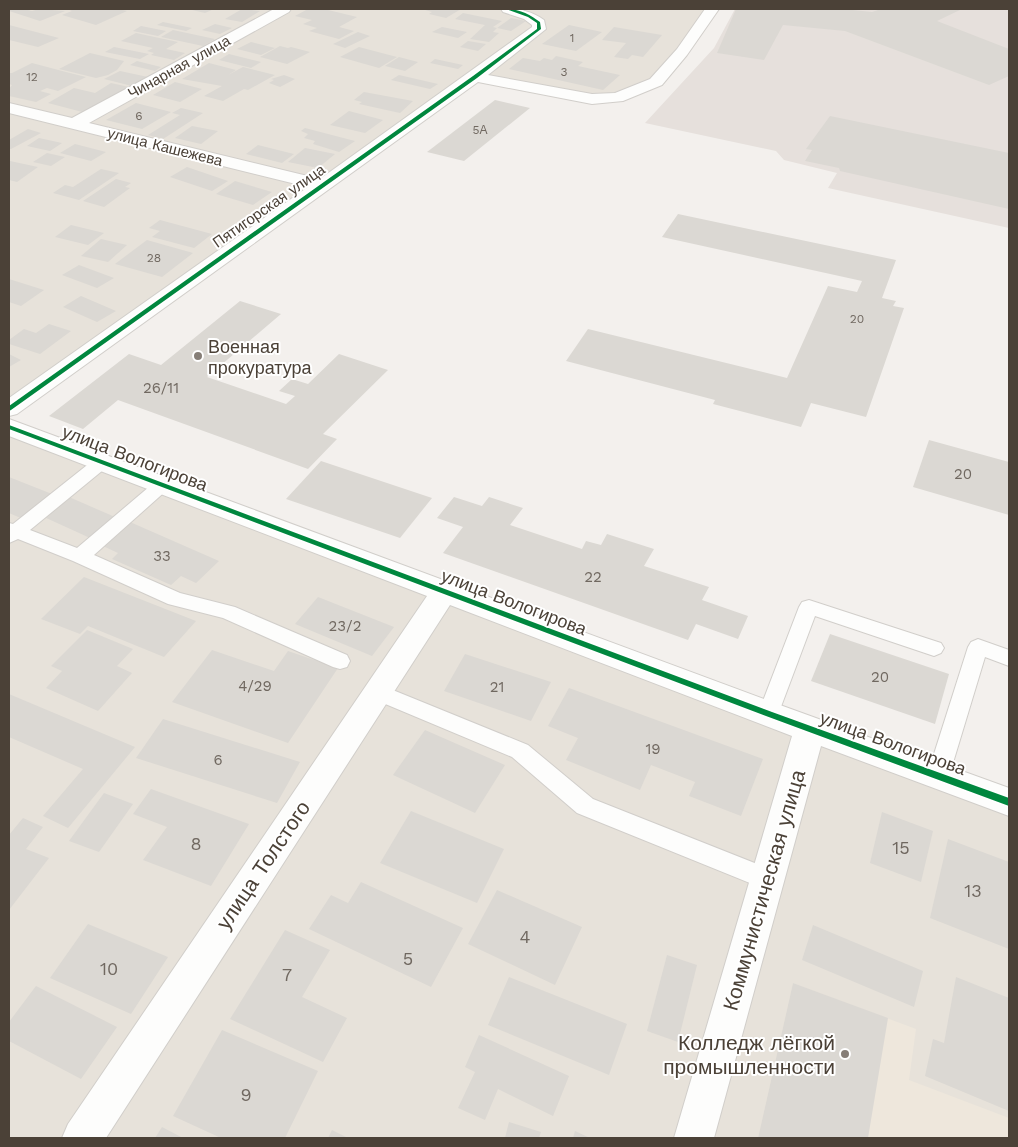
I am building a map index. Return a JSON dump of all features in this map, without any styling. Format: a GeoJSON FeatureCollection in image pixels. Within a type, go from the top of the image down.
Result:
{"type":"FeatureCollection","features":[{"type":"Feature","properties":{"kind":"street","name":"Чинарная улица"},"geometry":{"type":"LineString","coordinates":[[74,124],[284,9]]}},
{"type":"Feature","properties":{"kind":"street","name":"Пятигорская улица"},"geometry":{"type":"LineString","coordinates":[[9,408],[539,30],[539,23],[529,16],[508,9]]}},
{"type":"Feature","properties":{"kind":"street"},"geometry":{"type":"LineString","coordinates":[[475,77],[592,99],[617,98],[656,82],[682,52],[712,9]]}},
{"type":"Feature","properties":{"kind":"street","name":"улица Кашежева"},"geometry":{"type":"LineString","coordinates":[[9,108],[322,185]]}},
{"type":"Feature","properties":{"kind":"street","name":"улица Вологирова"},"geometry":{"type":"LineString","coordinates":[[9,426],[444,592],[1009,802]]}},
{"type":"Feature","properties":{"kind":"street","name":"улица Толстого"},"geometry":{"type":"LineString","coordinates":[[82,1138],[444,592]]}},
{"type":"Feature","properties":{"kind":"street","name":"Коммунистическая улица"},"geometry":{"type":"LineString","coordinates":[[694,1138],[810,729]]}},
{"type":"Feature","properties":{"kind":"lane"},"geometry":{"type":"LineString","coordinates":[[11,533],[102,462]]}},
{"type":"Feature","properties":{"kind":"lane"},"geometry":{"type":"LineString","coordinates":[[80,556],[162,485]]}},
{"type":"Feature","properties":{"kind":"lane"},"geometry":{"type":"LineString","coordinates":[[11,533],[80,556],[175,599],[228,612],[340,660]]}},
{"type":"Feature","properties":{"kind":"lane"},"geometry":{"type":"LineString","coordinates":[[769,714],[808,607],[934,648]]}},
{"type":"Feature","properties":{"kind":"lane"},"geometry":{"type":"LineString","coordinates":[[938,776],[978,647],[1009,658]]}},
{"type":"Feature","properties":{"kind":"lane"},"geometry":{"type":"LineString","coordinates":[[378,692],[520,751],[585,806],[768,879]]}},
{"type":"Feature","properties":{"kind":"shaded area"},"geometry":{"type":"Polygon","coordinates":[[[9,9],[712,9],[682,52],[637,91],[592,99],[475,77],[9,409],[9,9]]]}},
{"type":"Feature","properties":{"kind":"shaded area"},"geometry":{"type":"Polygon","coordinates":[[[735,9],[1009,9],[1009,228],[828,188],[837,173],[784,160],[776,151],[645,123],[714,48],[735,9]]]}},
{"type":"Feature","properties":{"kind":"shaded area"},"geometry":{"type":"Polygon","coordinates":[[[9,427],[769,714],[1009,802],[1009,1138],[9,1138],[9,427]]]}},
{"type":"Feature","properties":{"kind":"shaded area","name":"Колледж лёгкой промышленности"},"geometry":{"type":"Polygon","coordinates":[[[793,983],[916,1029],[909,1080],[1009,1118],[1009,1138],[758,1138],[793,983]]]}},
{"type":"Feature","properties":{"kind":"building"},"geometry":{"type":"Polygon","coordinates":[[[9,9],[65,11],[40,21],[9,11],[9,9]]]}},
{"type":"Feature","properties":{"kind":"building"},"geometry":{"type":"Polygon","coordinates":[[[67,9],[118,9],[127,11],[96,25],[62,15],[72,11],[67,9]]]}},
{"type":"Feature","properties":{"kind":"building"},"geometry":{"type":"Polygon","coordinates":[[[188,9],[214,9],[205,13],[188,9]]]}},
{"type":"Feature","properties":{"kind":"building"},"geometry":{"type":"Polygon","coordinates":[[[242,9],[260,11],[242,22],[225,19],[242,9]]]}},
{"type":"Feature","properties":{"kind":"building"},"geometry":{"type":"Polygon","coordinates":[[[308,9],[324,9],[357,17],[339,27],[354,31],[339,39],[309,31],[317,28],[303,24],[312,20],[295,16],[308,9]]]}},
{"type":"Feature","properties":{"kind":"building"},"geometry":{"type":"Polygon","coordinates":[[[422,9],[461,9],[446,18],[429,14],[432,12],[422,9]]]}},
{"type":"Feature","properties":{"kind":"building"},"geometry":{"type":"Polygon","coordinates":[[[736,9],[843,9],[872,12],[881,9],[962,9],[937,21],[1009,49],[1009,76],[989,85],[845,31],[783,25],[764,60],[717,53],[736,9]]]}},
{"type":"Feature","properties":{"kind":"building"},"geometry":{"type":"Polygon","coordinates":[[[463,13],[502,21],[493,27],[497,28],[493,32],[499,33],[489,42],[470,39],[485,25],[455,19],[463,13]]]}},
{"type":"Feature","properties":{"kind":"building"},"geometry":{"type":"Polygon","coordinates":[[[511,18],[526,21],[511,31],[497,28],[511,18]]]}},
{"type":"Feature","properties":{"kind":"building"},"geometry":{"type":"Polygon","coordinates":[[[163,22],[192,28],[186,31],[157,25],[163,22]]]}},
{"type":"Feature","properties":{"kind":"building"},"geometry":{"type":"Polygon","coordinates":[[[215,24],[232,28],[220,34],[202,30],[215,24]]]}},
{"type":"Feature","properties":{"kind":"building"},"geometry":{"type":"Polygon","coordinates":[[[9,25],[59,38],[38,47],[9,40],[9,25]]]}},
{"type":"Feature","properties":{"kind":"building"},"geometry":{"type":"Polygon","coordinates":[[[569,25],[602,32],[576,51],[542,44],[569,25]]]}},
{"type":"Feature","properties":{"kind":"building"},"geometry":{"type":"Polygon","coordinates":[[[141,26],[166,31],[158,36],[133,31],[141,26]]]}},
{"type":"Feature","properties":{"kind":"building"},"geometry":{"type":"Polygon","coordinates":[[[442,27],[467,32],[458,38],[432,32],[442,27]]]}},
{"type":"Feature","properties":{"kind":"building"},"geometry":{"type":"Polygon","coordinates":[[[614,27],[662,35],[643,57],[632,55],[628,59],[614,57],[626,43],[602,40],[614,27]]]}},
{"type":"Feature","properties":{"kind":"building"},"geometry":{"type":"Polygon","coordinates":[[[173,30],[215,39],[203,46],[161,37],[173,30]]]}},
{"type":"Feature","properties":{"kind":"building"},"geometry":{"type":"Polygon","coordinates":[[[358,32],[370,36],[345,48],[333,44],[358,32]]]}},
{"type":"Feature","properties":{"kind":"building"},"geometry":{"type":"Polygon","coordinates":[[[136,33],[178,42],[166,49],[185,53],[174,60],[151,55],[154,53],[147,51],[153,48],[121,41],[136,33]]]}},
{"type":"Feature","properties":{"kind":"building"},"geometry":{"type":"Polygon","coordinates":[[[468,41],[486,44],[478,51],[460,47],[468,41]]]}},
{"type":"Feature","properties":{"kind":"building"},"geometry":{"type":"Polygon","coordinates":[[[251,42],[275,48],[261,55],[237,49],[251,42]]]}},
{"type":"Feature","properties":{"kind":"building"},"geometry":{"type":"Polygon","coordinates":[[[280,46],[310,52],[287,64],[260,57],[280,46]]]}},
{"type":"Feature","properties":{"kind":"building"},"geometry":{"type":"Polygon","coordinates":[[[114,47],[149,54],[140,59],[105,52],[114,47]]]}},
{"type":"Feature","properties":{"kind":"building"},"geometry":{"type":"Polygon","coordinates":[[[359,47],[397,57],[379,68],[340,57],[359,47]]]}},
{"type":"Feature","properties":{"kind":"building"},"geometry":{"type":"Polygon","coordinates":[[[90,53],[124,61],[117,70],[96,78],[59,69],[90,53]]]}},
{"type":"Feature","properties":{"kind":"building"},"geometry":{"type":"Polygon","coordinates":[[[229,54],[261,62],[251,68],[219,60],[229,54]]]}},
{"type":"Feature","properties":{"kind":"building"},"geometry":{"type":"Polygon","coordinates":[[[556,56],[583,62],[578,66],[620,75],[603,90],[509,69],[523,58],[540,61],[544,58],[552,60],[556,56]]]}},
{"type":"Feature","properties":{"kind":"building"},"geometry":{"type":"Polygon","coordinates":[[[399,57],[418,62],[405,71],[385,66],[399,57]]]}},
{"type":"Feature","properties":{"kind":"building"},"geometry":{"type":"Polygon","coordinates":[[[435,59],[463,65],[458,69],[430,63],[435,59]]]}},
{"type":"Feature","properties":{"kind":"building"},"geometry":{"type":"Polygon","coordinates":[[[137,61],[161,67],[155,71],[130,65],[137,61]]]}},
{"type":"Feature","properties":{"kind":"building"},"geometry":{"type":"Polygon","coordinates":[[[32,63],[86,77],[58,91],[47,88],[40,91],[51,94],[36,102],[9,96],[9,89],[12,85],[9,84],[9,73],[32,63]]]}},
{"type":"Feature","properties":{"kind":"building"},"geometry":{"type":"Polygon","coordinates":[[[209,63],[236,70],[228,75],[243,67],[275,75],[223,101],[204,96],[222,86],[182,79],[209,63]]]}},
{"type":"Feature","properties":{"kind":"building"},"geometry":{"type":"Polygon","coordinates":[[[120,71],[148,77],[132,86],[104,79],[120,71]]]}},
{"type":"Feature","properties":{"kind":"building"},"geometry":{"type":"Polygon","coordinates":[[[284,75],[295,79],[280,87],[269,83],[274,80],[271,79],[284,75]]]}},
{"type":"Feature","properties":{"kind":"building"},"geometry":{"type":"Polygon","coordinates":[[[399,75],[438,84],[430,89],[391,80],[399,75]]]}},
{"type":"Feature","properties":{"kind":"building"},"geometry":{"type":"Polygon","coordinates":[[[175,82],[202,89],[180,102],[153,95],[175,82]]]}},
{"type":"Feature","properties":{"kind":"building"},"geometry":{"type":"Polygon","coordinates":[[[111,83],[129,87],[86,113],[48,103],[74,88],[95,93],[111,83]]]}},
{"type":"Feature","properties":{"kind":"building"},"geometry":{"type":"Polygon","coordinates":[[[364,92],[413,101],[400,113],[359,104],[362,102],[354,100],[364,92]]]}},
{"type":"Feature","properties":{"kind":"building"},"geometry":{"type":"Polygon","coordinates":[[[495,100],[530,108],[464,161],[427,152],[495,100]]]}},
{"type":"Feature","properties":{"kind":"building"},"geometry":{"type":"Polygon","coordinates":[[[136,103],[171,112],[142,129],[106,120],[136,103]]]}},
{"type":"Feature","properties":{"kind":"building"},"geometry":{"type":"Polygon","coordinates":[[[181,108],[203,113],[163,139],[148,135],[180,115],[172,113],[181,108]]]}},
{"type":"Feature","properties":{"kind":"building"},"geometry":{"type":"Polygon","coordinates":[[[349,111],[383,120],[365,133],[330,125],[349,111]]]}},
{"type":"Feature","properties":{"kind":"building"},"geometry":{"type":"Polygon","coordinates":[[[830,116],[1009,153],[1009,209],[840,171],[839,168],[805,161],[812,150],[806,149],[830,116]]]}},
{"type":"Feature","properties":{"kind":"building"},"geometry":{"type":"Polygon","coordinates":[[[192,126],[218,131],[201,144],[175,138],[192,126]]]}},
{"type":"Feature","properties":{"kind":"building"},"geometry":{"type":"Polygon","coordinates":[[[305,128],[355,141],[339,152],[313,144],[315,141],[304,138],[308,134],[301,131],[305,128]]]}},
{"type":"Feature","properties":{"kind":"building"},"geometry":{"type":"Polygon","coordinates":[[[28,129],[41,133],[9,149],[9,140],[28,129]]]}},
{"type":"Feature","properties":{"kind":"building"},"geometry":{"type":"Polygon","coordinates":[[[39,138],[62,143],[50,151],[27,146],[39,138]]]}},
{"type":"Feature","properties":{"kind":"building"},"geometry":{"type":"Polygon","coordinates":[[[75,144],[106,152],[91,161],[60,153],[75,144]]]}},
{"type":"Feature","properties":{"kind":"building"},"geometry":{"type":"Polygon","coordinates":[[[258,145],[294,154],[282,163],[246,154],[258,145]]]}},
{"type":"Feature","properties":{"kind":"building"},"geometry":{"type":"Polygon","coordinates":[[[305,148],[335,154],[318,168],[288,162],[305,148]]]}},
{"type":"Feature","properties":{"kind":"building"},"geometry":{"type":"Polygon","coordinates":[[[47,153],[65,157],[51,166],[33,162],[47,153]]]}},
{"type":"Feature","properties":{"kind":"building"},"geometry":{"type":"Polygon","coordinates":[[[10,161],[38,167],[17,182],[9,180],[10,161]]]}},
{"type":"Feature","properties":{"kind":"building"},"geometry":{"type":"Polygon","coordinates":[[[187,167],[228,181],[212,191],[170,177],[187,167]]]}},
{"type":"Feature","properties":{"kind":"building"},"geometry":{"type":"Polygon","coordinates":[[[101,169],[119,173],[79,200],[53,193],[65,185],[73,187],[101,169]]]}},
{"type":"Feature","properties":{"kind":"building"},"geometry":{"type":"Polygon","coordinates":[[[116,179],[131,183],[125,187],[130,188],[104,207],[83,201],[116,179]]]}},
{"type":"Feature","properties":{"kind":"building"},"geometry":{"type":"Polygon","coordinates":[[[235,181],[272,192],[253,205],[216,194],[235,181]]]}},
{"type":"Feature","properties":{"kind":"building"},"geometry":{"type":"Polygon","coordinates":[[[678,214],[896,260],[882,298],[896,301],[893,306],[904,308],[866,417],[811,403],[801,427],[713,404],[715,400],[566,361],[588,329],[787,378],[828,286],[857,292],[862,281],[662,237],[678,214]]]}},
{"type":"Feature","properties":{"kind":"building"},"geometry":{"type":"Polygon","coordinates":[[[160,220],[212,234],[194,248],[152,237],[160,231],[149,228],[160,220]]]}},
{"type":"Feature","properties":{"kind":"building"},"geometry":{"type":"Polygon","coordinates":[[[71,225],[104,233],[88,245],[55,237],[71,225]]]}},
{"type":"Feature","properties":{"kind":"building"},"geometry":{"type":"Polygon","coordinates":[[[101,239],[127,245],[108,262],[81,256],[101,239]]]}},
{"type":"Feature","properties":{"kind":"building"},"geometry":{"type":"Polygon","coordinates":[[[147,240],[193,253],[162,277],[115,264],[147,240]]]}},
{"type":"Feature","properties":{"kind":"building"},"geometry":{"type":"Polygon","coordinates":[[[79,265],[114,278],[97,288],[62,275],[79,265]]]}},
{"type":"Feature","properties":{"kind":"building"},"geometry":{"type":"Polygon","coordinates":[[[9,279],[44,290],[21,306],[9,302],[9,279]]]}},
{"type":"Feature","properties":{"kind":"building"},"geometry":{"type":"Polygon","coordinates":[[[81,296],[116,311],[97,322],[63,307],[81,296]]]}},
{"type":"Feature","properties":{"kind":"building"},"geometry":{"type":"Polygon","coordinates":[[[240,301],[281,314],[207,377],[286,404],[295,396],[279,391],[292,379],[308,384],[339,354],[388,370],[323,434],[337,439],[308,469],[118,400],[83,429],[49,416],[129,354],[161,365],[240,301]]]}},
{"type":"Feature","properties":{"kind":"building"},"geometry":{"type":"Polygon","coordinates":[[[49,324],[71,331],[40,354],[9,344],[9,340],[24,329],[36,333],[49,324]]]}},
{"type":"Feature","properties":{"kind":"building"},"geometry":{"type":"Polygon","coordinates":[[[9,354],[21,360],[9,367],[9,354]]]}},
{"type":"Feature","properties":{"kind":"building"},"geometry":{"type":"Polygon","coordinates":[[[929,440],[1009,462],[1009,515],[913,487],[929,440]]]}},
{"type":"Feature","properties":{"kind":"building"},"geometry":{"type":"Polygon","coordinates":[[[321,461],[432,498],[400,538],[286,499],[321,461]]]}},
{"type":"Feature","properties":{"kind":"building"},"geometry":{"type":"Polygon","coordinates":[[[9,477],[52,494],[23,519],[9,513],[9,477]]]}},
{"type":"Feature","properties":{"kind":"building"},"geometry":{"type":"Polygon","coordinates":[[[69,497],[115,517],[90,538],[44,517],[69,497]]]}},
{"type":"Feature","properties":{"kind":"building"},"geometry":{"type":"Polygon","coordinates":[[[454,497],[482,506],[489,497],[523,508],[510,525],[582,549],[586,541],[601,545],[607,534],[654,549],[644,566],[709,587],[702,600],[748,616],[738,639],[696,624],[688,640],[443,553],[463,527],[437,518],[454,497]]]}},
{"type":"Feature","properties":{"kind":"building"},"geometry":{"type":"Polygon","coordinates":[[[130,522],[219,561],[196,583],[181,576],[171,585],[112,559],[118,553],[103,546],[130,522]]]}},
{"type":"Feature","properties":{"kind":"building"},"geometry":{"type":"Polygon","coordinates":[[[84,577],[196,621],[164,657],[88,626],[80,634],[41,619],[84,577]]]}},
{"type":"Feature","properties":{"kind":"building"},"geometry":{"type":"Polygon","coordinates":[[[318,597],[394,627],[372,656],[295,624],[318,597]]]}},
{"type":"Feature","properties":{"kind":"building"},"geometry":{"type":"Polygon","coordinates":[[[87,630],[133,649],[117,666],[132,673],[98,711],[46,688],[62,671],[51,666],[87,630]]]}},
{"type":"Feature","properties":{"kind":"building"},"geometry":{"type":"Polygon","coordinates":[[[830,634],[949,674],[935,724],[811,681],[830,634]]]}},
{"type":"Feature","properties":{"kind":"building"},"geometry":{"type":"Polygon","coordinates":[[[212,650],[274,671],[288,651],[338,668],[288,743],[172,702],[212,650]]]}},
{"type":"Feature","properties":{"kind":"building"},"geometry":{"type":"Polygon","coordinates":[[[465,654],[551,682],[531,721],[444,691],[465,654]]]}},
{"type":"Feature","properties":{"kind":"building"},"geometry":{"type":"Polygon","coordinates":[[[569,688],[763,759],[741,816],[689,796],[695,782],[651,765],[640,790],[566,760],[578,738],[548,726],[569,688]]]}},
{"type":"Feature","properties":{"kind":"building"},"geometry":{"type":"Polygon","coordinates":[[[9,694],[135,747],[68,828],[43,816],[83,769],[9,737],[9,694]]]}},
{"type":"Feature","properties":{"kind":"building"},"geometry":{"type":"Polygon","coordinates":[[[163,719],[300,762],[277,803],[136,758],[163,719]]]}},
{"type":"Feature","properties":{"kind":"building"},"geometry":{"type":"Polygon","coordinates":[[[425,730],[505,765],[475,813],[393,775],[425,730]]]}},
{"type":"Feature","properties":{"kind":"building"},"geometry":{"type":"Polygon","coordinates":[[[151,789],[249,824],[211,886],[143,860],[167,827],[133,814],[151,789]]]}},
{"type":"Feature","properties":{"kind":"building"},"geometry":{"type":"Polygon","coordinates":[[[104,793],[133,804],[99,852],[69,841],[104,793]]]}},
{"type":"Feature","properties":{"kind":"building"},"geometry":{"type":"Polygon","coordinates":[[[411,811],[504,849],[477,903],[380,863],[411,811]]]}},
{"type":"Feature","properties":{"kind":"building"},"geometry":{"type":"Polygon","coordinates":[[[882,812],[933,831],[921,882],[870,863],[882,812]]]}},
{"type":"Feature","properties":{"kind":"building"},"geometry":{"type":"Polygon","coordinates":[[[23,818],[43,827],[26,849],[49,858],[9,910],[9,835],[23,818]]]}},
{"type":"Feature","properties":{"kind":"building"},"geometry":{"type":"Polygon","coordinates":[[[948,839],[1009,862],[1009,949],[930,918],[948,839]]]}},
{"type":"Feature","properties":{"kind":"building"},"geometry":{"type":"Polygon","coordinates":[[[361,882],[463,928],[431,987],[309,929],[331,895],[348,903],[361,882]]]}},
{"type":"Feature","properties":{"kind":"building"},"geometry":{"type":"Polygon","coordinates":[[[497,890],[582,927],[555,985],[468,944],[497,890]]]}},
{"type":"Feature","properties":{"kind":"building"},"geometry":{"type":"Polygon","coordinates":[[[88,924],[168,957],[131,1014],[50,978],[88,924]]]}},
{"type":"Feature","properties":{"kind":"building"},"geometry":{"type":"Polygon","coordinates":[[[813,925],[923,971],[914,1007],[802,960],[813,925]]]}},
{"type":"Feature","properties":{"kind":"building"},"geometry":{"type":"Polygon","coordinates":[[[285,930],[330,950],[302,997],[347,1018],[323,1062],[230,1019],[285,930]]]}},
{"type":"Feature","properties":{"kind":"building"},"geometry":{"type":"Polygon","coordinates":[[[667,955],[697,965],[678,1042],[647,1031],[667,955]]]}},
{"type":"Feature","properties":{"kind":"building"},"geometry":{"type":"Polygon","coordinates":[[[509,977],[627,1024],[609,1075],[488,1025],[509,977]]]}},
{"type":"Feature","properties":{"kind":"building"},"geometry":{"type":"Polygon","coordinates":[[[956,977],[1009,998],[1009,1111],[925,1076],[933,1039],[944,1043],[956,977]]]}},
{"type":"Feature","properties":{"kind":"building","name":"Колледж лёгкой промышленности"},"geometry":{"type":"Polygon","coordinates":[[[793,983],[888,1018],[868,1138],[758,1138],[793,983]]]}},
{"type":"Feature","properties":{"kind":"building"},"geometry":{"type":"Polygon","coordinates":[[[36,986],[117,1027],[81,1079],[9,1041],[9,1022],[36,986]]]}},
{"type":"Feature","properties":{"kind":"building"},"geometry":{"type":"Polygon","coordinates":[[[222,1030],[318,1071],[285,1138],[221,1138],[173,1116],[222,1030]]]}},
{"type":"Feature","properties":{"kind":"building"},"geometry":{"type":"Polygon","coordinates":[[[479,1035],[569,1076],[553,1116],[498,1089],[485,1120],[458,1108],[475,1072],[465,1067],[479,1035]]]}},
{"type":"Feature","properties":{"kind":"building"},"geometry":{"type":"Polygon","coordinates":[[[509,1122],[541,1132],[539,1138],[505,1138],[509,1122]]]}},
{"type":"Feature","properties":{"kind":"building"},"geometry":{"type":"Polygon","coordinates":[[[162,1127],[183,1138],[155,1138],[162,1127]]]}},
{"type":"Feature","properties":{"kind":"building"},"geometry":{"type":"Polygon","coordinates":[[[332,1130],[348,1138],[328,1138],[332,1130]]]}},
{"type":"Feature","properties":{"kind":"building"},"geometry":{"type":"Polygon","coordinates":[[[575,1131],[590,1138],[573,1138],[575,1131]]]}},
{"type":"Feature","properties":{"kind":"cycle path"},"geometry":{"type":"LineString","coordinates":[[9,409],[475,77],[539,29],[539,23],[529,16],[508,9]]}},
{"type":"Feature","properties":{"kind":"cycle path"},"geometry":{"type":"LineString","coordinates":[[9,427],[769,714],[1009,802]]}},
{"type":"Feature","properties":{"kind":"place","name":"Военная прокуратура"},"geometry":{"type":"Point","coordinates":[198,356]}},
{"type":"Feature","properties":{"kind":"place","name":"Колледж лёгкой промышленности"},"geometry":{"type":"Point","coordinates":[845,1054]}}]}
